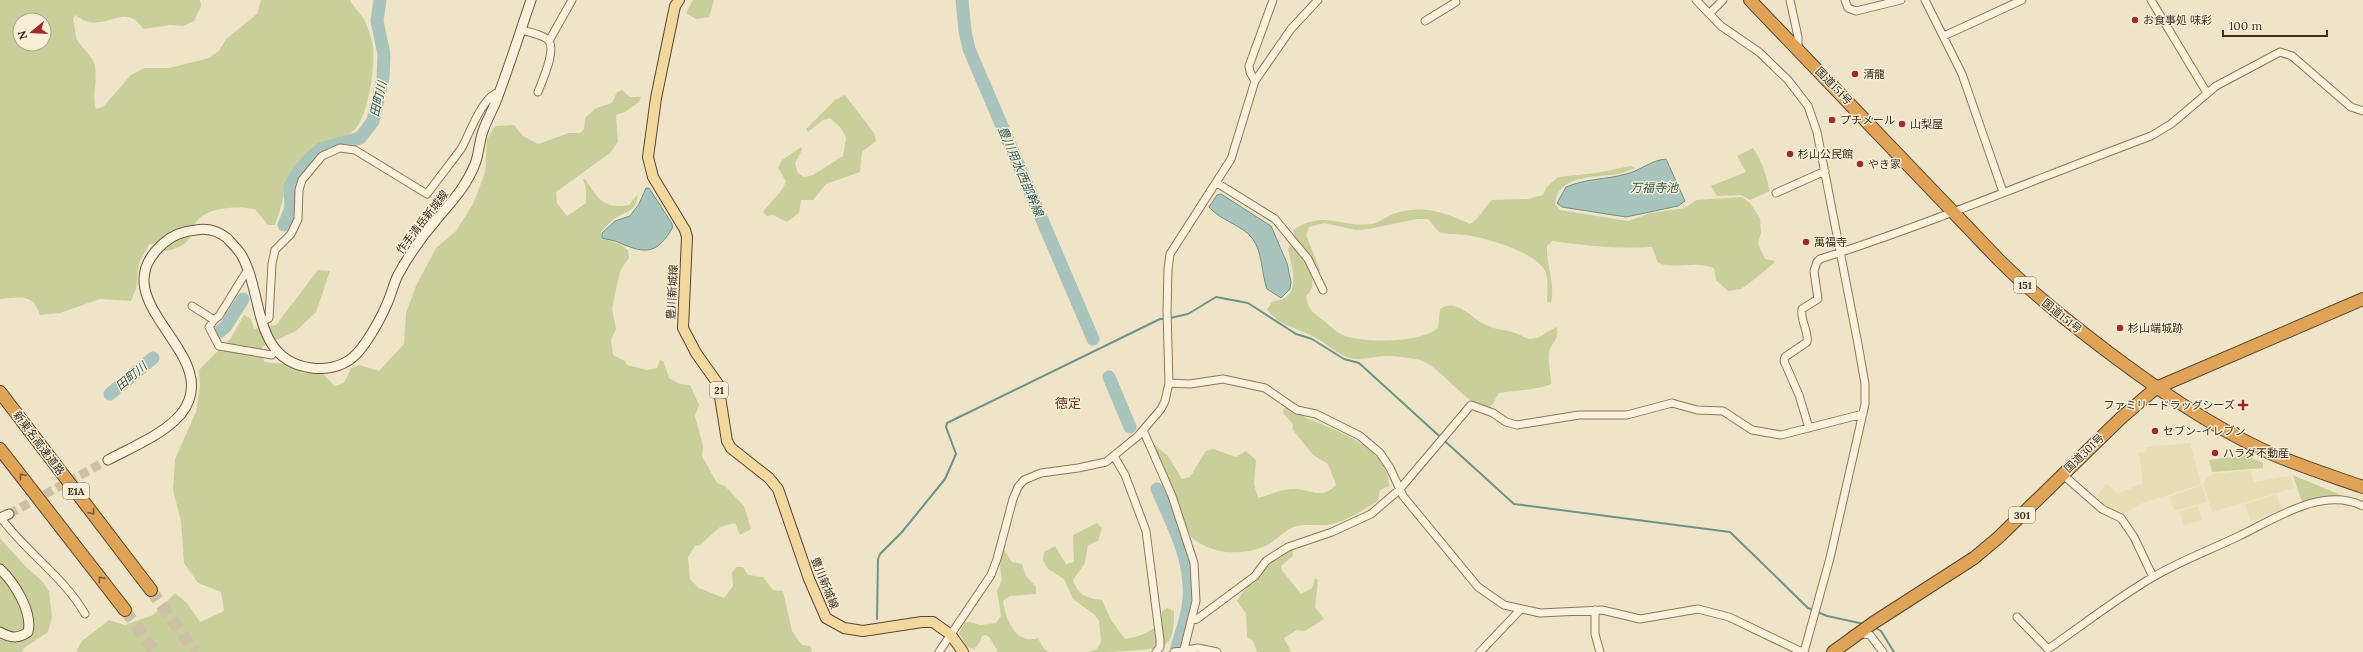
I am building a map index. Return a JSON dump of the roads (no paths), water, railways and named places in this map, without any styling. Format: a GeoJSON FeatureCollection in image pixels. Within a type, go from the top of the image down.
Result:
{"type":"FeatureCollection","features":[{"type":"Feature","properties":{"kind":"highway","name":"国道151号"},"geometry":{"type":"LineString","coordinates":[[1750,0],[1954,212],[2043,301],[2156,388],[2188,409],[2261,449],[2363,487]]}},
{"type":"Feature","properties":{"kind":"highway","name":"国道301号"},"geometry":{"type":"LineString","coordinates":[[1833,652],[1865,628],[1974,558],[1999,537],[2121,418],[2156,388],[2363,299]]}},
{"type":"Feature","properties":{"kind":"highway","name":"新東名高速道路"},"geometry":{"type":"LineString","coordinates":[[0,392],[151,590]]}},
{"type":"Feature","properties":{"kind":"highway"},"geometry":{"type":"LineString","coordinates":[[0,449],[125,610]]}},
{"type":"Feature","properties":{"kind":"main road","name":"作手清岳新城線"},"geometry":{"type":"LineString","coordinates":[[108,460],[170,424],[182,413],[188,399],[189,370],[184,356],[155,317],[149,304],[144,285],[146,268],[154,252],[167,240],[185,231],[202,228],[221,233],[233,244],[242,256],[249,272],[262,322],[277,350],[296,364],[322,369],[343,364],[356,354],[382,314],[394,284],[410,255],[438,218],[456,199],[475,163],[484,130],[500,92],[531,0]]}},
{"type":"Feature","properties":{"kind":"main road","name":"豊川新城線"},"geometry":{"type":"LineString","coordinates":[[679,0],[675,6],[660,75],[648,157],[654,177],[686,230],[687,237],[683,328],[696,353],[718,384],[727,441],[735,452],[769,478],[778,489],[811,586],[826,618],[844,628],[864,631],[928,622],[938,624],[951,636],[963,652]]}},
{"type":"Feature","properties":{"kind":"main road"},"geometry":{"type":"LineString","coordinates":[[0,569],[22,600],[29,614],[30,624],[28,632],[19,637],[12,638],[0,632]]}},
{"type":"Feature","properties":{"kind":"street"},"geometry":{"type":"LineString","coordinates":[[538,92],[552,50],[549,41],[572,0]]}},
{"type":"Feature","properties":{"kind":"street"},"geometry":{"type":"LineString","coordinates":[[1255,81],[1250,72],[1249,66],[1273,0]]}},
{"type":"Feature","properties":{"kind":"street"},"geometry":{"type":"LineString","coordinates":[[938,652],[951,636],[953,629],[991,575],[997,559],[1013,499],[1018,487],[1024,480],[1041,473],[1095,465],[1114,456],[1144,430],[1165,401],[1169,383],[1167,318],[1168,269],[1170,254],[1217,183],[1236,148],[1255,81],[1291,29],[1318,0]]}},
{"type":"Feature","properties":{"kind":"street"},"geometry":{"type":"LineString","coordinates":[[1169,383],[1190,384],[1223,379],[1265,388],[1297,410],[1316,414],[1368,442],[1390,468],[1399,490],[1478,587],[1504,605],[1520,610],[1540,613],[1595,610],[1640,619],[1698,610],[1729,617],[1803,652],[1814,616],[1863,414],[1865,404],[1865,384],[1825,171],[1812,117],[1800,94],[1769,60],[1733,35],[1696,0]]}},
{"type":"Feature","properties":{"kind":"street"},"geometry":{"type":"LineString","coordinates":[[1710,13],[1723,0]]}},
{"type":"Feature","properties":{"kind":"street"},"geometry":{"type":"LineString","coordinates":[[1790,0],[1798,37],[1798,49]]}},
{"type":"Feature","properties":{"kind":"street"},"geometry":{"type":"LineString","coordinates":[[1845,0],[1848,8],[1856,11],[1901,0]]}},
{"type":"Feature","properties":{"kind":"street"},"geometry":{"type":"LineString","coordinates":[[1925,0],[1962,74],[2003,192]]}},
{"type":"Feature","properties":{"kind":"street"},"geometry":{"type":"LineString","coordinates":[[1944,36],[2022,0]]}},
{"type":"Feature","properties":{"kind":"street"},"geometry":{"type":"LineString","coordinates":[[2151,0],[2207,93]]}},
{"type":"Feature","properties":{"kind":"street"},"geometry":{"type":"LineString","coordinates":[[1425,21],[1456,2]]}},
{"type":"Feature","properties":{"kind":"street"},"geometry":{"type":"LineString","coordinates":[[521,30],[549,41]]}},
{"type":"Feature","properties":{"kind":"street"},"geometry":{"type":"LineString","coordinates":[[1809,428],[1799,395],[1784,361],[1786,357],[1807,342],[1808,338],[1801,316],[1802,309],[1818,299],[1814,271],[1817,262],[1954,212],[2151,136],[2171,124],[2216,86],[2280,52],[2292,56],[2351,107],[2363,111]]}},
{"type":"Feature","properties":{"kind":"street"},"geometry":{"type":"LineString","coordinates":[[262,322],[269,318],[274,250],[291,234],[298,219],[299,190],[302,180],[322,156],[340,148],[355,150],[427,194],[463,146],[473,121],[494,94],[500,92]]}},
{"type":"Feature","properties":{"kind":"street"},"geometry":{"type":"LineString","coordinates":[[1776,193],[1825,171]]}},
{"type":"Feature","properties":{"kind":"street"},"geometry":{"type":"LineString","coordinates":[[1217,183],[1275,219],[1308,259],[1323,290]]}},
{"type":"Feature","properties":{"kind":"street"},"geometry":{"type":"LineString","coordinates":[[249,272],[245,274],[209,327],[220,346],[272,355],[277,350]]}},
{"type":"Feature","properties":{"kind":"street"},"geometry":{"type":"LineString","coordinates":[[192,306],[214,320]]}},
{"type":"Feature","properties":{"kind":"street"},"geometry":{"type":"LineString","coordinates":[[1192,620],[1197,619],[1255,576],[1266,561],[1288,547],[1359,521],[1371,514],[1399,490],[1442,438],[1472,405],[1494,413],[1506,422],[1516,425],[1579,415],[1627,414],[1672,403],[1697,410],[1723,411],[1741,424],[1759,433],[1780,435],[1863,414]]}},
{"type":"Feature","properties":{"kind":"street"},"geometry":{"type":"LineString","coordinates":[[1144,430],[1172,496],[1194,563],[1196,582],[1192,620],[1179,651]]}},
{"type":"Feature","properties":{"kind":"street"},"geometry":{"type":"LineString","coordinates":[[1114,456],[1125,475],[1146,531],[1160,640],[1160,647],[1156,652]]}},
{"type":"Feature","properties":{"kind":"street"},"geometry":{"type":"LineString","coordinates":[[2062,474],[2102,509],[2121,518],[2134,537],[2153,577]]}},
{"type":"Feature","properties":{"kind":"street"},"geometry":{"type":"LineString","coordinates":[[2017,617],[2048,648],[2153,577],[2296,507],[2343,499],[2363,506]]}},
{"type":"Feature","properties":{"kind":"street"},"geometry":{"type":"LineString","coordinates":[[3,517],[17,539],[74,596],[85,614]]}},
{"type":"Feature","properties":{"kind":"street"},"geometry":{"type":"LineString","coordinates":[[1480,652],[1520,610]]}},
{"type":"Feature","properties":{"kind":"street"},"geometry":{"type":"LineString","coordinates":[[1595,610],[1595,634],[1600,652]]}},
{"type":"Feature","properties":{"kind":"street"},"geometry":{"type":"LineString","coordinates":[[1865,628],[1883,652]]}},
{"type":"Feature","properties":{"kind":"street"},"geometry":{"type":"LineString","coordinates":[[1179,651],[1198,648],[1217,652]]}},
{"type":"Feature","properties":{"kind":"water","name":"万福寺池"},"geometry":{"type":"Polygon","coordinates":[[[1666,159],[1685,201],[1678,206],[1626,217],[1562,207],[1557,203],[1566,187],[1582,182],[1626,174],[1636,171],[1655,161],[1666,159]]]}},
{"type":"Feature","properties":{"kind":"water"},"geometry":{"type":"Polygon","coordinates":[[[646,188],[649,188],[671,222],[673,227],[668,236],[657,247],[645,250],[629,247],[616,241],[602,238],[602,233],[615,221],[630,216],[639,204],[646,188]]]}},
{"type":"Feature","properties":{"kind":"water"},"geometry":{"type":"Polygon","coordinates":[[[1221,194],[1271,226],[1287,263],[1291,282],[1290,289],[1281,298],[1267,289],[1260,256],[1256,244],[1252,238],[1243,230],[1219,216],[1209,207],[1217,195],[1221,194]]]}},
{"type":"Feature","properties":{"kind":"waterway","name":"田町川"},"geometry":{"type":"LineString","coordinates":[[284,225],[291,208],[290,187],[296,175],[310,158],[321,149],[360,138],[373,121],[383,78],[384,54],[377,21],[380,0]]}},
{"type":"Feature","properties":{"kind":"waterway","name":"豊川用水西部幹線"},"geometry":{"type":"LineString","coordinates":[[962,0],[965,31],[969,49],[1093,339]]}},
{"type":"Feature","properties":{"kind":"waterway"},"geometry":{"type":"LineString","coordinates":[[1170,318],[1188,314],[1216,297],[1248,303],[1296,334],[1312,339],[1344,359],[1359,363],[1514,504],[1730,532],[1808,608],[1827,616],[1864,624]]}},
{"type":"Feature","properties":{"kind":"waterway","name":"田町川"},"geometry":{"type":"LineString","coordinates":[[219,332],[226,326],[243,299]]}},
{"type":"Feature","properties":{"kind":"waterway"},"geometry":{"type":"LineString","coordinates":[[877,619],[878,559],[880,554],[902,532],[945,479],[956,454],[946,427],[947,423],[1160,319],[1165,319]]}},
{"type":"Feature","properties":{"kind":"waterway","name":"田町川"},"geometry":{"type":"LineString","coordinates":[[110,394],[153,358]]}},
{"type":"Feature","properties":{"kind":"waterway","name":"豊川用水西部幹線"},"geometry":{"type":"LineString","coordinates":[[1109,377],[1130,427]]}},
{"type":"Feature","properties":{"kind":"waterway","name":"豊川用水西部幹線"},"geometry":{"type":"LineString","coordinates":[[1157,489],[1180,542],[1189,584],[1187,612],[1176,652]]}},
{"type":"Feature","properties":{"kind":"waterway"},"geometry":{"type":"LineString","coordinates":[[1874,627],[1881,631],[1894,652]]}},
{"type":"Feature","properties":{"kind":"tunnel"},"geometry":{"type":"LineString","coordinates":[[9,514],[108,460]]}},
{"type":"Feature","properties":{"kind":"tunnel"},"geometry":{"type":"LineString","coordinates":[[151,590],[195,652]]}},
{"type":"Feature","properties":{"kind":"tunnel"},"geometry":{"type":"LineString","coordinates":[[125,610],[155,652]]}},
{"type":"Feature","properties":{"kind":"place","name":"お食事処 味彩"},"geometry":{"type":"Point","coordinates":[2135,20]}},
{"type":"Feature","properties":{"kind":"place","name":"清龍"},"geometry":{"type":"Point","coordinates":[1855,74]}},
{"type":"Feature","properties":{"kind":"place","name":"プチメール"},"geometry":{"type":"Point","coordinates":[1832,120]}},
{"type":"Feature","properties":{"kind":"place","name":"山梨屋"},"geometry":{"type":"Point","coordinates":[1902,124]}},
{"type":"Feature","properties":{"kind":"place","name":"杉山公民館"},"geometry":{"type":"Point","coordinates":[1790,154]}},
{"type":"Feature","properties":{"kind":"place","name":"やき家"},"geometry":{"type":"Point","coordinates":[1860,164]}},
{"type":"Feature","properties":{"kind":"place","name":"萬福寺"},"geometry":{"type":"Point","coordinates":[1806,242]}},
{"type":"Feature","properties":{"kind":"place","name":"杉山端城跡"},"geometry":{"type":"Point","coordinates":[2120,328]}},
{"type":"Feature","properties":{"kind":"place","name":"ファミリードラッグシーズ"},"geometry":{"type":"Point","coordinates":[2243,405]}},
{"type":"Feature","properties":{"kind":"place","name":"セブン-イレブン"},"geometry":{"type":"Point","coordinates":[2155,431]}},
{"type":"Feature","properties":{"kind":"place","name":"ハラダ不動産"},"geometry":{"type":"Point","coordinates":[2215,453]}},
{"type":"Feature","properties":{"kind":"district","name":"徳定"},"geometry":{"type":"Point","coordinates":[1068,403]}}]}
